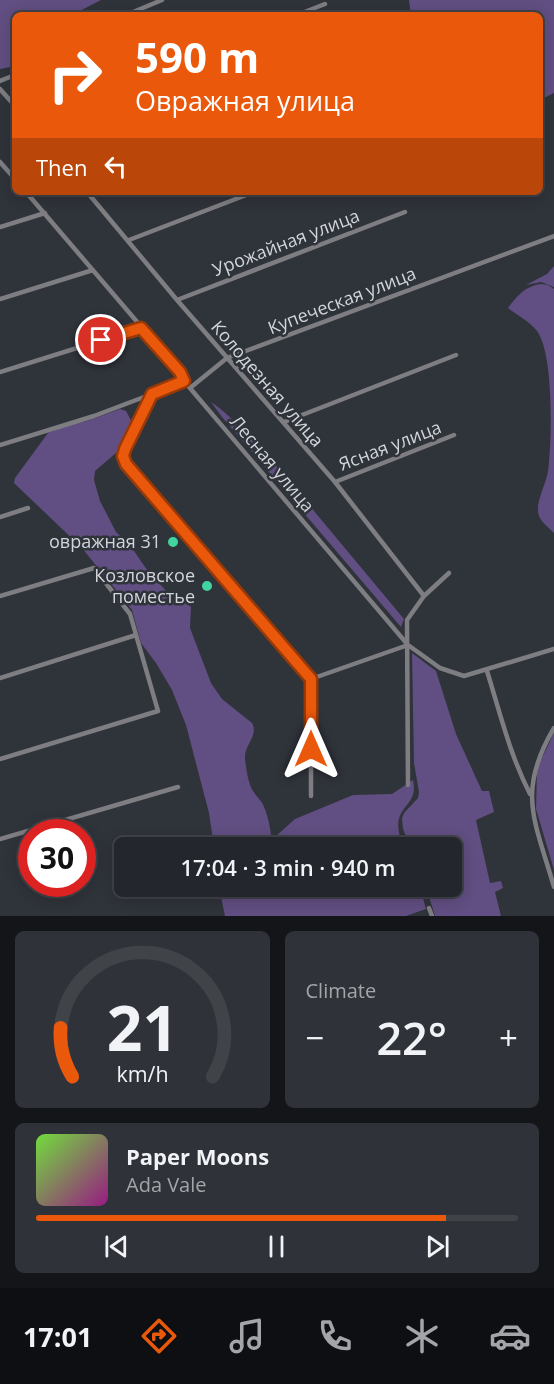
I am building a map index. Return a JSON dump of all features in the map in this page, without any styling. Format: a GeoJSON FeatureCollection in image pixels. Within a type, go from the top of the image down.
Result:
{"type":"FeatureCollection","features":[{"type":"Feature","properties":{"kind":"street"},"geometry":{"type":"LineString","coordinates":[[133,12],[162,0]]}},
{"type":"Feature","properties":{"kind":"street"},"geometry":{"type":"LineString","coordinates":[[305,12],[325,4]]}},
{"type":"Feature","properties":{"kind":"street"},"geometry":{"type":"LineString","coordinates":[[0,89],[12,103]]}},
{"type":"Feature","properties":{"kind":"street"},"geometry":{"type":"LineString","coordinates":[[0,162],[12,176]]}},
{"type":"Feature","properties":{"kind":"street","name":"Лесная улица"},"geometry":{"type":"LineString","coordinates":[[29,195],[408,645],[440,668],[464,676],[554,649]]}},
{"type":"Feature","properties":{"kind":"street","name":"Колодезная улица"},"geometry":{"type":"LineString","coordinates":[[90,195],[177,300],[335,482],[424,596]]}},
{"type":"Feature","properties":{"kind":"street"},"geometry":{"type":"LineString","coordinates":[[129,240],[246,195]]}},
{"type":"Feature","properties":{"kind":"street","name":"Урожайная улица"},"geometry":{"type":"LineString","coordinates":[[177,300],[405,212]]}},
{"type":"Feature","properties":{"kind":"street"},"geometry":{"type":"LineString","coordinates":[[0,227],[45,213]]}},
{"type":"Feature","properties":{"kind":"street","name":"Купеческая улица"},"geometry":{"type":"LineString","coordinates":[[190,388],[227,358],[554,236]]}},
{"type":"Feature","properties":{"kind":"street"},"geometry":{"type":"LineString","coordinates":[[0,299],[93,270]]}},
{"type":"Feature","properties":{"kind":"street"},"geometry":{"type":"LineString","coordinates":[[0,372],[141,328]]}},
{"type":"Feature","properties":{"kind":"street"},"geometry":{"type":"LineString","coordinates":[[284,422],[456,355]]}},
{"type":"Feature","properties":{"kind":"street"},"geometry":{"type":"LineString","coordinates":[[0,445],[94,416],[184,381]]}},
{"type":"Feature","properties":{"kind":"street"},"geometry":{"type":"LineString","coordinates":[[152,394],[125,449],[123,456],[126,464],[311,679],[311,796]]}},
{"type":"Feature","properties":{"kind":"street","name":"Ясная улица"},"geometry":{"type":"LineString","coordinates":[[335,482],[454,435]]}},
{"type":"Feature","properties":{"kind":"street"},"geometry":{"type":"LineString","coordinates":[[0,517],[28,508]]}},
{"type":"Feature","properties":{"kind":"street"},"geometry":{"type":"LineString","coordinates":[[0,596],[94,568],[130,614],[158,711],[0,759]]}},
{"type":"Feature","properties":{"kind":"street"},"geometry":{"type":"LineString","coordinates":[[408,785],[407,620],[424,596],[449,573]]}},
{"type":"Feature","properties":{"kind":"street"},"geometry":{"type":"LineString","coordinates":[[0,678],[136,636]]}},
{"type":"Feature","properties":{"kind":"street"},"geometry":{"type":"LineString","coordinates":[[311,679],[408,645]]}},
{"type":"Feature","properties":{"kind":"street"},"geometry":{"type":"LineString","coordinates":[[487,670],[507,741],[530,794]]}},
{"type":"Feature","properties":{"kind":"street"},"geometry":{"type":"LineString","coordinates":[[554,728],[534,768],[530,794],[534,821],[554,887]]}},
{"type":"Feature","properties":{"kind":"street"},"geometry":{"type":"LineString","coordinates":[[0,838],[178,787]]}},
{"type":"Feature","properties":{"kind":"street"},"geometry":{"type":"LineString","coordinates":[[429,908],[432,916]]}},
{"type":"Feature","properties":{"kind":"shaded area"},"geometry":{"type":"Polygon","coordinates":[[[0,0],[101,0],[78,12],[12,12],[12,67],[0,69],[0,0]]]}},
{"type":"Feature","properties":{"kind":"shaded area"},"geometry":{"type":"Polygon","coordinates":[[[409,0],[554,0],[554,93],[543,98],[543,12],[411,12],[409,0]]]}},
{"type":"Feature","properties":{"kind":"shaded area"},"geometry":{"type":"Polygon","coordinates":[[[554,266],[554,287],[541,282],[526,285],[547,274],[554,266]]]}},
{"type":"Feature","properties":{"kind":"shaded area"},"geometry":{"type":"Polygon","coordinates":[[[541,284],[554,289],[554,533],[538,514],[548,471],[550,440],[549,378],[543,342],[537,331],[508,308],[526,289],[541,284]]]}},
{"type":"Feature","properties":{"kind":"shaded area"},"geometry":{"type":"Polygon","coordinates":[[[211,402],[249,433],[404,619],[401,627],[222,417],[211,402]]]}},
{"type":"Feature","properties":{"kind":"shaded area"},"geometry":{"type":"Polygon","coordinates":[[[120,409],[126,411],[134,426],[124,446],[95,471],[94,480],[100,501],[116,532],[130,545],[145,567],[174,600],[187,603],[191,607],[190,628],[211,683],[222,699],[252,723],[254,732],[245,753],[247,771],[251,788],[266,811],[271,837],[213,837],[209,813],[186,725],[172,690],[141,643],[132,610],[82,548],[14,483],[15,478],[48,433],[120,409]]]}},
{"type":"Feature","properties":{"kind":"shaded area"},"geometry":{"type":"Polygon","coordinates":[[[412,653],[436,671],[456,734],[482,791],[489,791],[494,812],[476,820],[490,883],[501,881],[503,888],[495,892],[501,916],[435,916],[429,897],[462,897],[462,837],[406,837],[402,818],[418,798],[419,792],[414,763],[412,653]]]}},
{"type":"Feature","properties":{"kind":"shaded area"},"geometry":{"type":"Polygon","coordinates":[[[554,733],[554,870],[536,809],[537,768],[554,733]]]}},
{"type":"Feature","properties":{"kind":"shaded area"},"geometry":{"type":"Polygon","coordinates":[[[413,780],[412,798],[400,815],[400,837],[276,837],[295,819],[353,795],[392,794],[413,780]]]}},
{"type":"Feature","properties":{"kind":"shaded area"},"geometry":{"type":"Polygon","coordinates":[[[221,897],[423,897],[426,909],[406,916],[225,916],[221,897]]]}},
{"type":"Feature","properties":{"kind":"place","name":"овражная 31"},"geometry":{"type":"Point","coordinates":[173,542]}},
{"type":"Feature","properties":{"kind":"place","name":"Козловское поместье"},"geometry":{"type":"Point","coordinates":[207,586]}},
{"type":"Feature","properties":{"kind":"route"},"geometry":{"type":"LineString","coordinates":[[101,340],[141,328],[180,372],[184,381],[152,394],[123,456],[126,464],[311,679],[311,749]]}}]}
